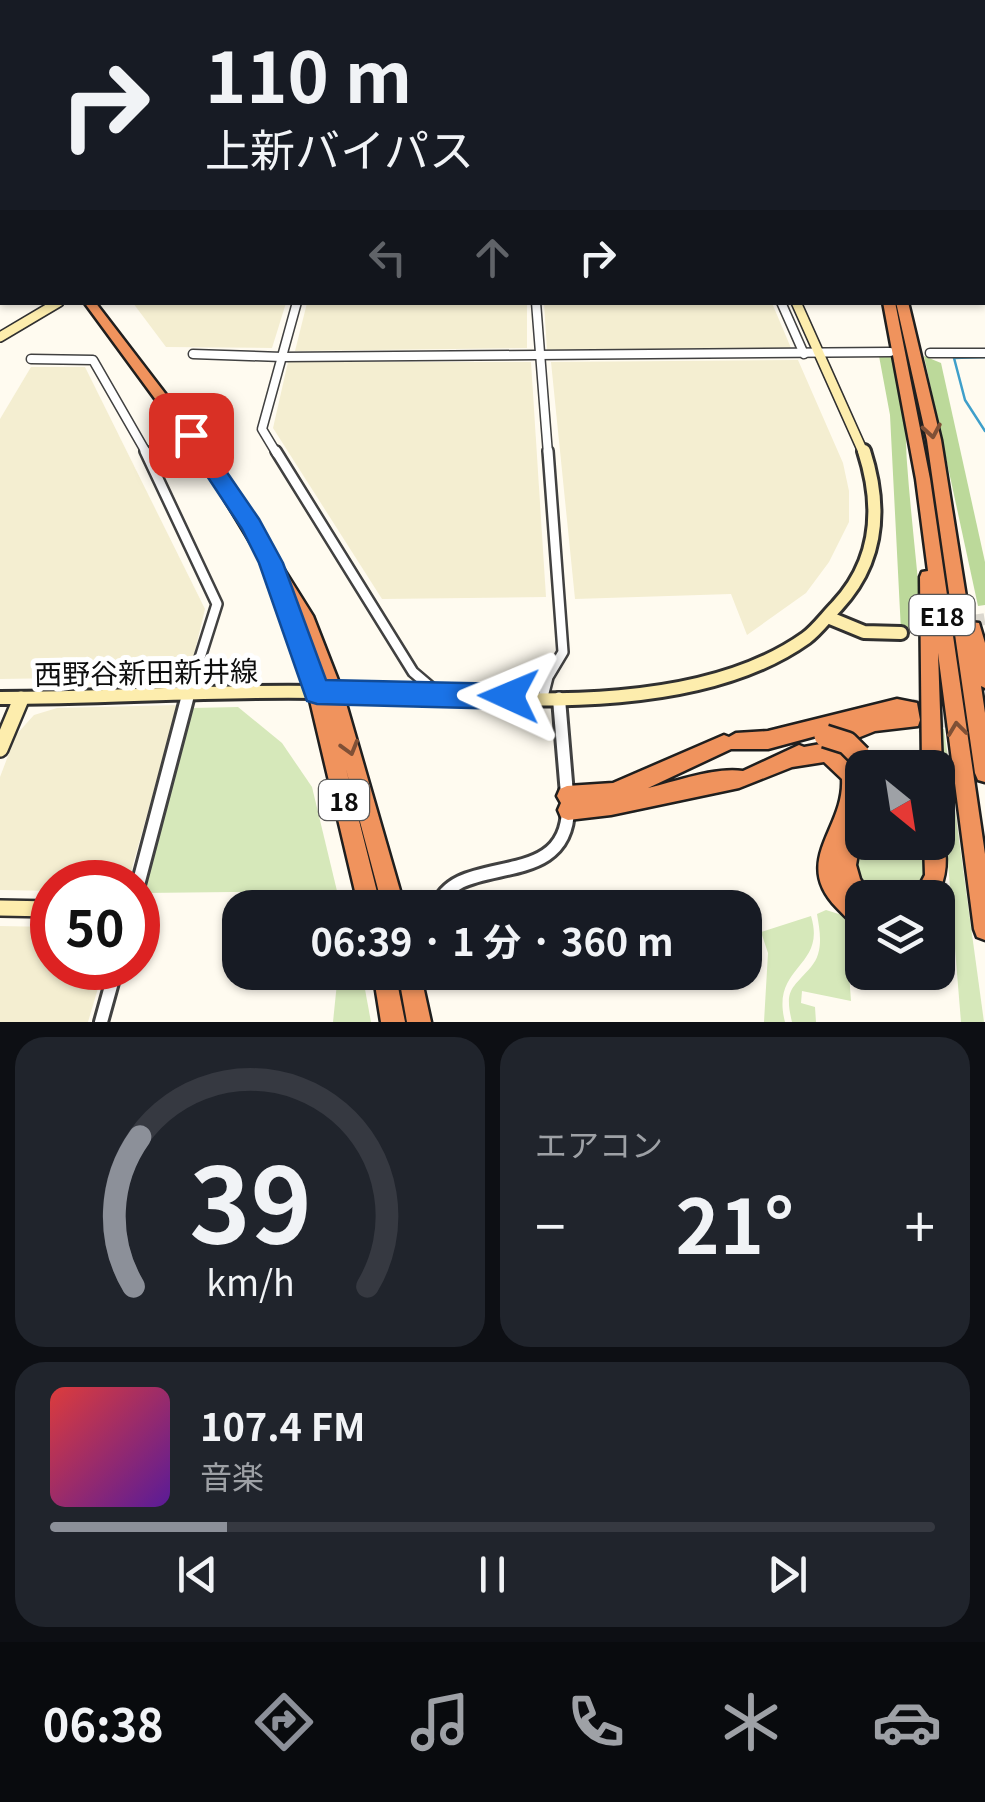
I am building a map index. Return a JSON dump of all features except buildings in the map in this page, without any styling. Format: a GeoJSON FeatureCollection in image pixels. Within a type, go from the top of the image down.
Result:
{"type":"FeatureCollection","features":[{"type":"Feature","properties":{"kind":"highway","name":"18"},"geometry":{"type":"LineString","coordinates":[[91,305],[174,410],[251,525],[307,621],[366,890]]}},
{"type":"Feature","properties":{"kind":"highway","name":"E18"},"geometry":{"type":"LineString","coordinates":[[890,305],[917,436],[985,930]]}},
{"type":"Feature","properties":{"kind":"highway","name":"E18"},"geometry":{"type":"LineString","coordinates":[[903,305],[927,402],[985,773]]}},
{"type":"Feature","properties":{"kind":"highway"},"geometry":{"type":"LineString","coordinates":[[917,436],[929,588],[932,750]]}},
{"type":"Feature","properties":{"kind":"highway"},"geometry":{"type":"LineString","coordinates":[[949,532],[985,680]]}},
{"type":"Feature","properties":{"kind":"highway","name":"18"},"geometry":{"type":"LineString","coordinates":[[325,692],[388,890]]}},
{"type":"Feature","properties":{"kind":"highway"},"geometry":{"type":"LineString","coordinates":[[568,803],[590,809],[698,784],[745,778],[875,723],[911,714],[897,707],[768,740]]}},
{"type":"Feature","properties":{"kind":"highway"},"geometry":{"type":"LineString","coordinates":[[568,803],[614,793],[730,743],[825,736],[847,743],[853,750]]}},
{"type":"Feature","properties":{"kind":"highway"},"geometry":{"type":"LineString","coordinates":[[792,758],[827,752],[850,774],[852,794],[828,849],[826,864],[836,890],[845,900]]}},
{"type":"Feature","properties":{"kind":"highway"},"geometry":{"type":"LineString","coordinates":[[845,850],[844,873],[849,880]]}},
{"type":"Feature","properties":{"kind":"highway"},"geometry":{"type":"LineString","coordinates":[[387,990],[393,1022]]}},
{"type":"Feature","properties":{"kind":"highway"},"geometry":{"type":"LineString","coordinates":[[412,990],[419,1022]]}},
{"type":"Feature","properties":{"kind":"main road"},"geometry":{"type":"LineString","coordinates":[[0,337],[54,305]]}},
{"type":"Feature","properties":{"kind":"main road","name":"西野谷新田新井線"},"geometry":{"type":"LineString","coordinates":[[0,698],[325,692],[558,697],[657,692],[722,679],[794,647],[830,618],[864,567],[877,507],[864,453],[797,305]]}},
{"type":"Feature","properties":{"kind":"main road"},"geometry":{"type":"LineString","coordinates":[[830,618],[875,637],[901,633]]}},
{"type":"Feature","properties":{"kind":"main road"},"geometry":{"type":"LineString","coordinates":[[0,749],[22,698]]}},
{"type":"Feature","properties":{"kind":"main road"},"geometry":{"type":"LineString","coordinates":[[0,908],[30,909]]}},
{"type":"Feature","properties":{"kind":"street"},"geometry":{"type":"LineString","coordinates":[[296,305],[262,429],[412,672],[440,696]]}},
{"type":"Feature","properties":{"kind":"street"},"geometry":{"type":"LineString","coordinates":[[536,305],[563,652],[548,677],[544,696]]}},
{"type":"Feature","properties":{"kind":"street"},"geometry":{"type":"LineString","coordinates":[[783,305],[804,354]]}},
{"type":"Feature","properties":{"kind":"street"},"geometry":{"type":"LineString","coordinates":[[193,354],[282,357],[890,352]]}},
{"type":"Feature","properties":{"kind":"street"},"geometry":{"type":"LineString","coordinates":[[930,353],[985,353]]}},
{"type":"Feature","properties":{"kind":"street"},"geometry":{"type":"LineString","coordinates":[[31,359],[92,360],[162,485],[217,604],[188,694],[145,860]]}},
{"type":"Feature","properties":{"kind":"street"},"geometry":{"type":"LineString","coordinates":[[445,890],[557,847],[568,828],[558,697]]}},
{"type":"Feature","properties":{"kind":"street"},"geometry":{"type":"LineString","coordinates":[[101,1022],[110,990]]}},
{"type":"Feature","properties":{"kind":"shaded area"},"geometry":{"type":"Polygon","coordinates":[[[134,305],[285,305],[272,348],[166,347],[134,305]]]}},
{"type":"Feature","properties":{"kind":"shaded area"},"geometry":{"type":"Polygon","coordinates":[[[306,305],[527,305],[527,348],[295,351],[306,305]]]}},
{"type":"Feature","properties":{"kind":"shaded area"},"geometry":{"type":"Polygon","coordinates":[[[544,305],[773,305],[791,348],[547,350],[544,305]]]}},
{"type":"Feature","properties":{"kind":"shaded area"},"geometry":{"type":"Polygon","coordinates":[[[798,360],[843,463],[849,491],[849,522],[829,562],[806,593],[747,635],[731,594],[575,599],[551,362],[798,360]]]}},
{"type":"Feature","properties":{"kind":"shaded area"},"geometry":{"type":"Polygon","coordinates":[[[288,362],[531,362],[546,597],[382,599],[273,428],[288,362]]]}},
{"type":"Feature","properties":{"kind":"shaded area"},"geometry":{"type":"Polygon","coordinates":[[[31,367],[85,367],[205,609],[189,676],[0,679],[0,419],[31,367]]]}},
{"type":"Feature","properties":{"kind":"shaded area"},"geometry":{"type":"Polygon","coordinates":[[[178,705],[134,860],[30,860],[30,891],[0,890],[0,777],[16,735],[34,715],[57,708],[178,705]]]}},
{"type":"Feature","properties":{"kind":"shaded area"},"geometry":{"type":"Polygon","coordinates":[[[0,926],[30,927],[30,990],[97,990],[88,1022],[0,1022],[0,926]]]}},
{"type":"Feature","properties":{"kind":"green space"},"geometry":{"type":"Polygon","coordinates":[[[879,356],[892,356],[903,395],[922,627],[901,631],[890,415],[879,356]]]}},
{"type":"Feature","properties":{"kind":"green space"},"geometry":{"type":"Polygon","coordinates":[[[924,356],[941,363],[985,562],[985,605],[978,606],[924,356]]]}},
{"type":"Feature","properties":{"kind":"green space"},"geometry":{"type":"Polygon","coordinates":[[[238,707],[282,743],[312,787],[337,890],[160,893],[160,860],[152,860],[192,708],[238,707]]]}},
{"type":"Feature","properties":{"kind":"green space"},"geometry":{"type":"Polygon","coordinates":[[[937,728],[944,729],[947,750],[939,750],[937,728]]]}},
{"type":"Feature","properties":{"kind":"green space"},"geometry":{"type":"Polygon","coordinates":[[[955,810],[984,1022],[961,1022],[955,880],[949,880],[948,860],[955,860],[955,810]]]}},
{"type":"Feature","properties":{"kind":"green space"},"geometry":{"type":"Polygon","coordinates":[[[856,860],[924,860],[920,880],[855,877],[856,860]]]}},
{"type":"Feature","properties":{"kind":"green space"},"geometry":{"type":"Polygon","coordinates":[[[826,910],[845,916],[845,990],[850,990],[851,1001],[802,991],[801,1003],[815,1007],[816,1022],[792,1022],[789,996],[818,955],[817,914],[826,910]]]}},
{"type":"Feature","properties":{"kind":"green space"},"geometry":{"type":"Polygon","coordinates":[[[811,916],[812,946],[785,989],[785,1022],[764,1022],[768,953],[762,932],[811,916]]]}},
{"type":"Feature","properties":{"kind":"green space"},"geometry":{"type":"Polygon","coordinates":[[[336,990],[365,990],[371,1022],[333,1022],[336,990]]]}},
{"type":"Feature","properties":{"kind":"waterway"},"geometry":{"type":"LineString","coordinates":[[985,357],[954,358],[965,400],[985,431]]}},
{"type":"Feature","properties":{"kind":"tunnel"},"geometry":{"type":"LineString","coordinates":[[955,624],[985,619]]}},
{"type":"Feature","properties":{"kind":"tunnel"},"geometry":{"type":"LineString","coordinates":[[911,709],[985,726]]}},
{"type":"Feature","properties":{"kind":"tunnel"},"geometry":{"type":"LineString","coordinates":[[921,722],[985,737]]}},
{"type":"Feature","properties":{"kind":"route"},"geometry":{"type":"LineString","coordinates":[[191,435],[251,525],[271,563],[317,692],[509,696]]}}]}
